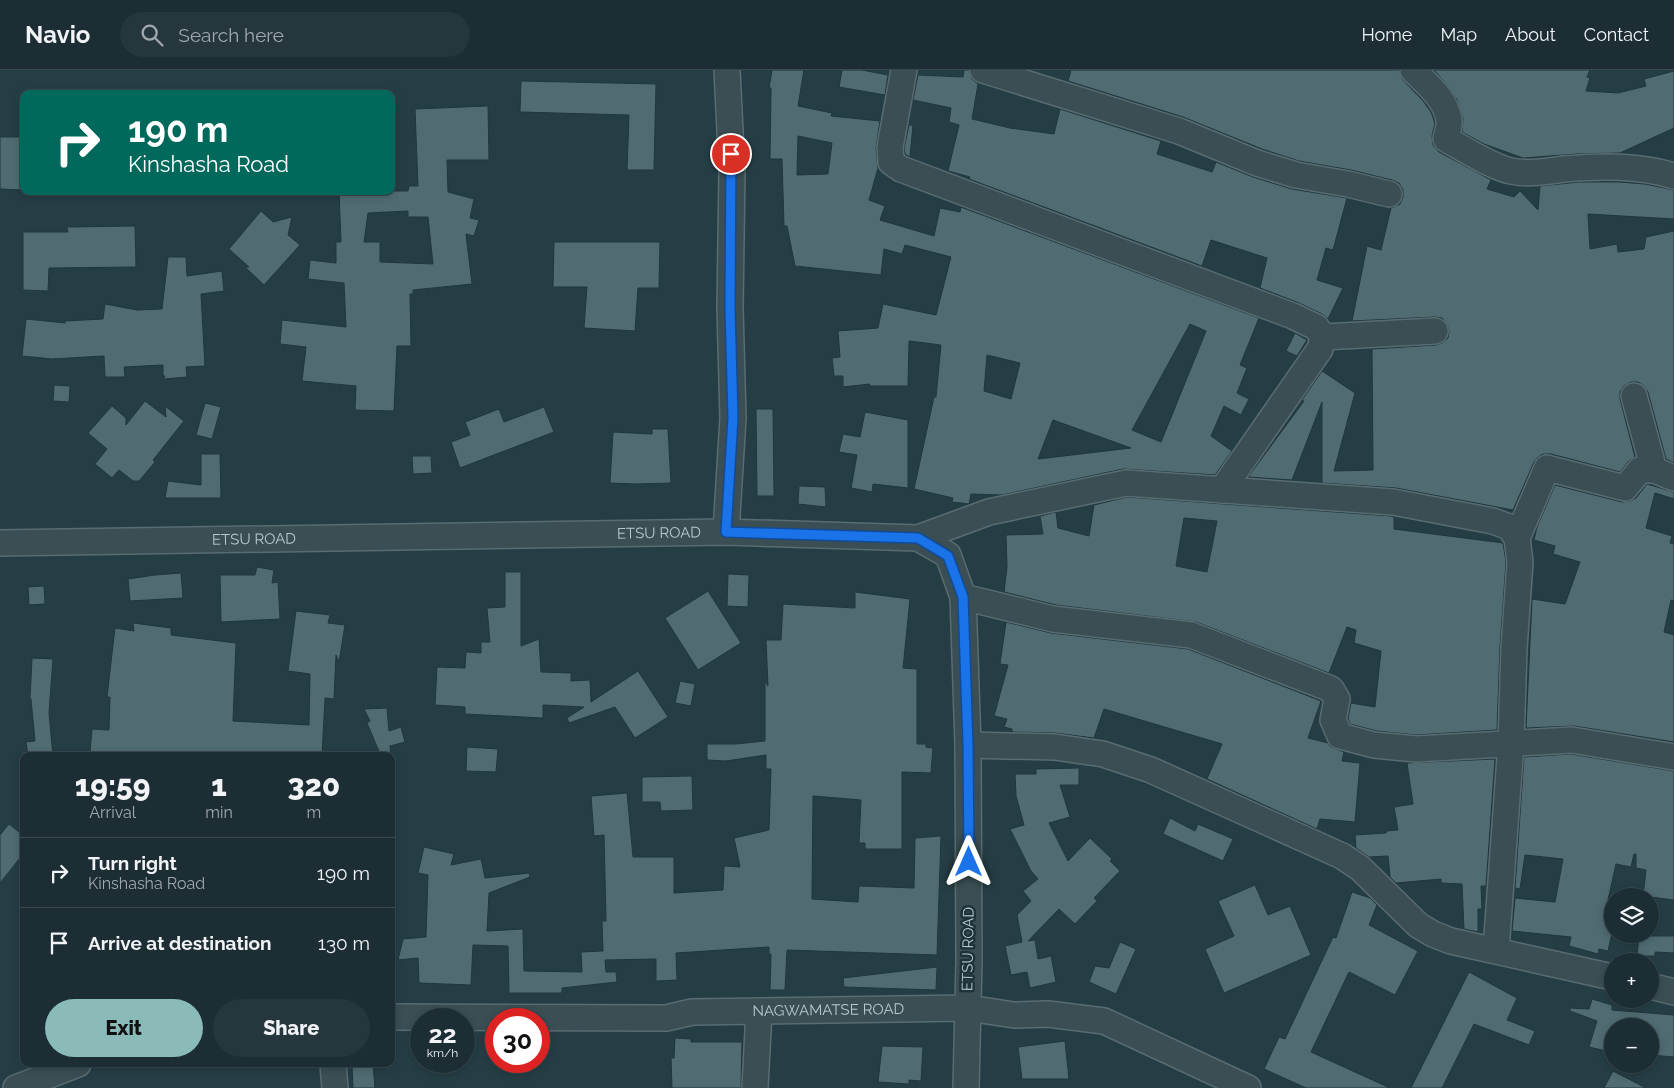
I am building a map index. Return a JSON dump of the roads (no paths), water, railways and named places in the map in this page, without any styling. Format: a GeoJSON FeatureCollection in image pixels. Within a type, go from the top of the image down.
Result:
{"type":"FeatureCollection","features":[{"type":"Feature","properties":{"kind":"street"},"geometry":{"type":"LineString","coordinates":[[726,532],[733,418],[730,308],[732,171],[727,70]]}},
{"type":"Feature","properties":{"kind":"street"},"geometry":{"type":"LineString","coordinates":[[904,70],[890,147],[891,162],[901,169],[1293,316],[1316,327],[1323,337],[1320,349],[1222,490]]}},
{"type":"Feature","properties":{"kind":"street"},"geometry":{"type":"LineString","coordinates":[[983,70],[1179,131],[1257,163],[1296,176],[1348,184],[1389,194]]}},
{"type":"Feature","properties":{"kind":"street"},"geometry":{"type":"LineString","coordinates":[[1413,70],[1435,92],[1446,109],[1450,122],[1446,139],[1497,166],[1511,171],[1532,172],[1604,166],[1636,169],[1674,176]]}},
{"type":"Feature","properties":{"kind":"street"},"geometry":{"type":"LineString","coordinates":[[1323,337],[1435,331]]}},
{"type":"Feature","properties":{"kind":"street"},"geometry":{"type":"LineString","coordinates":[[1634,396],[1664,474]]}},
{"type":"Feature","properties":{"kind":"street"},"geometry":{"type":"LineString","coordinates":[[1517,538],[1547,468],[1625,488],[1640,470],[1664,474]]}},
{"type":"Feature","properties":{"kind":"street"},"geometry":{"type":"LineString","coordinates":[[918,538],[989,512],[1126,483],[1393,502],[1493,520],[1509,527],[1517,538],[1520,562],[1514,648],[1511,743],[1496,950]]}},
{"type":"Feature","properties":{"kind":"street","name":"ETSU ROAD"},"geometry":{"type":"LineString","coordinates":[[0,543],[726,532],[918,538],[948,556],[963,597],[968,745],[969,960],[966,1088]]}},
{"type":"Feature","properties":{"kind":"street"},"geometry":{"type":"LineString","coordinates":[[963,597],[1053,619],[1191,636],[1331,688],[1337,699],[1333,720],[1340,736],[1374,744],[1416,749],[1572,740],[1674,757]]}},
{"type":"Feature","properties":{"kind":"street"},"geometry":{"type":"LineString","coordinates":[[968,745],[1055,747],[1104,754],[1151,770],[1342,856],[1360,868],[1418,925],[1433,934],[1452,941],[1604,975]]}},
{"type":"Feature","properties":{"kind":"street"},"geometry":{"type":"LineString","coordinates":[[1659,988],[1674,992]]}},
{"type":"Feature","properties":{"kind":"street","name":"NAGWAMATSE ROAD"},"geometry":{"type":"LineString","coordinates":[[395,1017],[666,1018],[692,1012],[968,1008],[1014,1014],[1048,1014],[1104,1021],[1248,1088]]}},
{"type":"Feature","properties":{"kind":"street"},"geometry":{"type":"LineString","coordinates":[[755,1088],[759,1012]]}},
{"type":"Feature","properties":{"kind":"street"},"geometry":{"type":"LineString","coordinates":[[16,1088],[70,1067]]}},
{"type":"Feature","properties":{"kind":"street"},"geometry":{"type":"LineString","coordinates":[[333,1067],[335,1088]]}}]}
